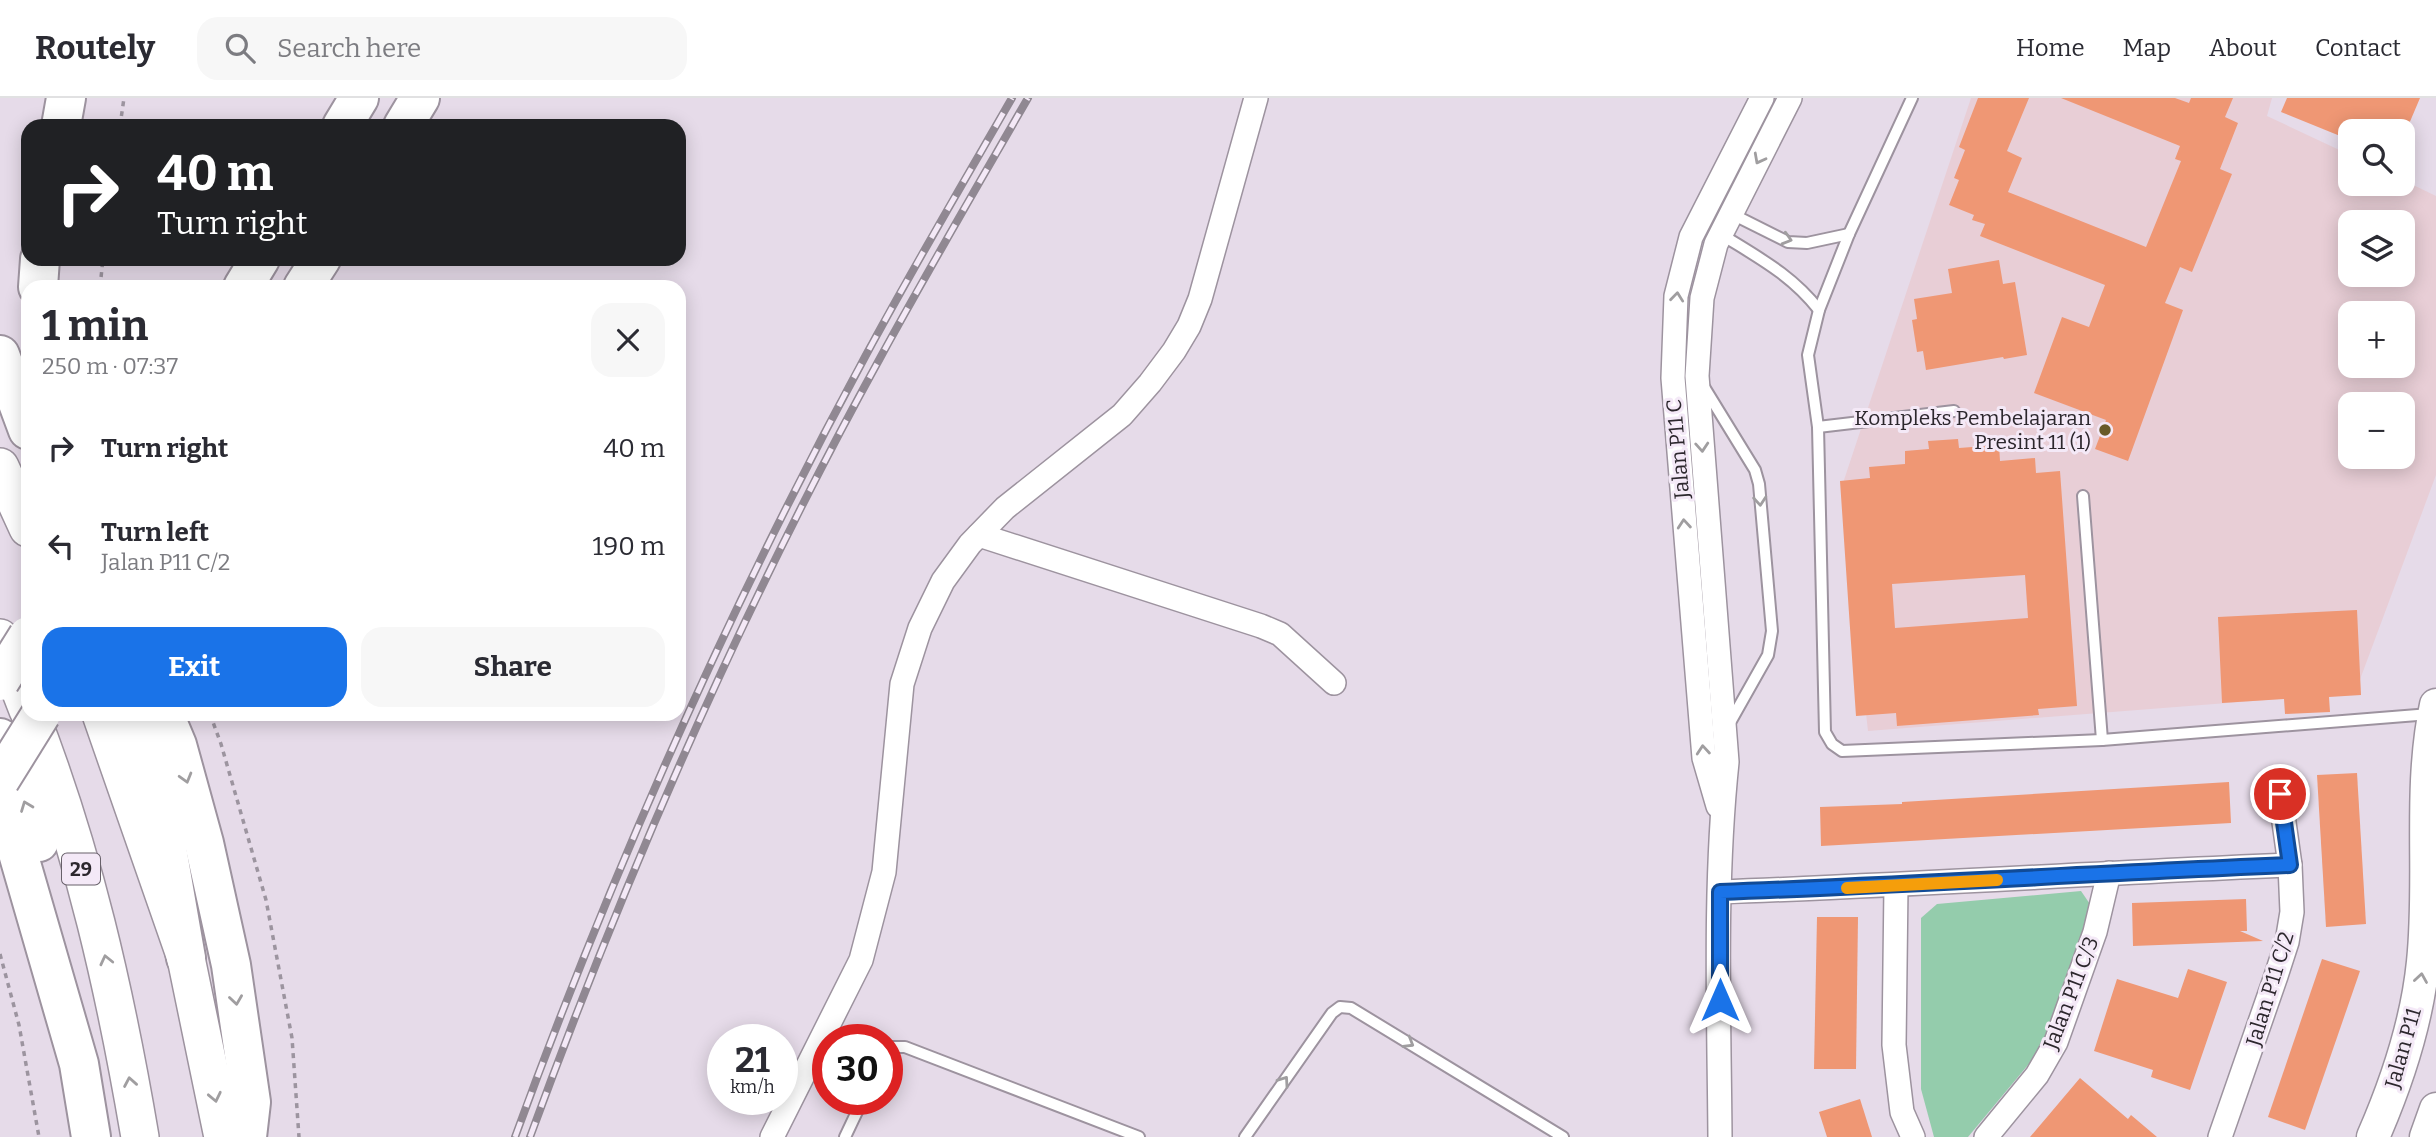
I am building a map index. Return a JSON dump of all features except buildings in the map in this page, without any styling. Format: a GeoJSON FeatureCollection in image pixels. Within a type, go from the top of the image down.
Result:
{"type":"FeatureCollection","features":[{"type":"Feature","properties":{"kind":"highway"},"geometry":{"type":"LineString","coordinates":[[62,119],[66,98]]}},
{"type":"Feature","properties":{"kind":"highway"},"geometry":{"type":"LineString","coordinates":[[346,119],[359,98]]}},
{"type":"Feature","properties":{"kind":"highway"},"geometry":{"type":"LineString","coordinates":[[406,119],[420,98]]}},
{"type":"Feature","properties":{"kind":"highway"},"geometry":{"type":"LineString","coordinates":[[0,355],[21,411]]}},
{"type":"Feature","properties":{"kind":"highway"},"geometry":{"type":"LineString","coordinates":[[0,467],[21,513]]}},
{"type":"Feature","properties":{"kind":"highway","name":"29"},"geometry":{"type":"LineString","coordinates":[[0,638],[21,692]]}},
{"type":"Feature","properties":{"kind":"highway"},"geometry":{"type":"LineString","coordinates":[[0,681],[21,647]]}},
{"type":"Feature","properties":{"kind":"highway","name":"29"},"geometry":{"type":"LineString","coordinates":[[33,721],[54,776],[98,925],[121,1027],[140,1137]]}},
{"type":"Feature","properties":{"kind":"highway"},"geometry":{"type":"LineString","coordinates":[[0,780],[37,721]]}},
{"type":"Feature","properties":{"kind":"highway"},"geometry":{"type":"LineString","coordinates":[[103,721],[186,958]]}},
{"type":"Feature","properties":{"kind":"highway"},"geometry":{"type":"LineString","coordinates":[[131,721],[158,796],[186,958],[223,1137]]}},
{"type":"Feature","properties":{"kind":"highway"},"geometry":{"type":"LineString","coordinates":[[167,721],[177,745],[204,843],[231,965],[251,1102],[247,1137]]}},
{"type":"Feature","properties":{"kind":"highway"},"geometry":{"type":"LineString","coordinates":[[0,738],[35,828],[52,887],[91,1137]]}},
{"type":"Feature","properties":{"kind":"highway"},"geometry":{"type":"LineString","coordinates":[[0,809],[18,853],[79,1064]]}},
{"type":"Feature","properties":{"kind":"main road","name":"Jalan P11"},"geometry":{"type":"LineString","coordinates":[[2374,1137],[2408,1041],[2423,960],[2428,780],[2435,710]]}},
{"type":"Feature","properties":{"kind":"main road"},"geometry":{"type":"LineString","coordinates":[[2426,1137],[2436,1110]]}},
{"type":"Feature","properties":{"kind":"street"},"geometry":{"type":"LineString","coordinates":[[772,1137],[861,960],[884,872],[902,684],[920,628],[943,581],[1004,508],[1122,415],[1174,351],[1189,326],[1200,299],[1256,98]]}},
{"type":"Feature","properties":{"kind":"street","name":"Jalan P11 C"},"geometry":{"type":"LineString","coordinates":[[1721,816],[1704,766],[1702,744],[1673,379],[1676,296],[1691,237],[1762,98]]}},
{"type":"Feature","properties":{"kind":"street","name":"Jalan P11 C"},"geometry":{"type":"LineString","coordinates":[[1720,1137],[1721,816],[1727,762],[1697,376],[1702,298],[1707,271],[1725,223],[1790,98]]}},
{"type":"Feature","properties":{"kind":"street"},"geometry":{"type":"LineString","coordinates":[[979,536],[1261,626],[1280,634],[1334,683]]}},
{"type":"Feature","properties":{"kind":"street","name":"Jalan P11 C/2"},"geometry":{"type":"LineString","coordinates":[[2220,1137],[2287,942],[2292,912],[2290,865],[2280,794]]}},
{"type":"Feature","properties":{"kind":"street"},"geometry":{"type":"LineString","coordinates":[[1720,892],[1896,886],[2290,865]]}},
{"type":"Feature","properties":{"kind":"street","name":"Jalan P11 C/3"},"geometry":{"type":"LineString","coordinates":[[1986,1137],[2037,1075],[2056,1042],[2095,932],[2109,873]]}},
{"type":"Feature","properties":{"kind":"street"},"geometry":{"type":"LineString","coordinates":[[1896,886],[1894,1045],[1902,1112],[1913,1137]]}},
{"type":"Feature","properties":{"kind":"lane"},"geometry":{"type":"LineString","coordinates":[[1912,98],[1849,234],[1819,310],[1808,355],[1818,427],[1825,732],[1832,744],[1842,751],[2102,740],[2435,710]]}},
{"type":"Feature","properties":{"kind":"lane"},"geometry":{"type":"LineString","coordinates":[[1725,223],[1788,242],[1807,243],[1849,234]]}},
{"type":"Feature","properties":{"kind":"lane"},"geometry":{"type":"LineString","coordinates":[[1725,223],[1787,275],[1819,310]]}},
{"type":"Feature","properties":{"kind":"lane"},"geometry":{"type":"LineString","coordinates":[[1697,376],[1755,470],[1759,484],[1772,631],[1768,655],[1725,731]]}},
{"type":"Feature","properties":{"kind":"lane"},"geometry":{"type":"LineString","coordinates":[[1818,427],[1954,411]]}},
{"type":"Feature","properties":{"kind":"lane"},"geometry":{"type":"LineString","coordinates":[[2083,496],[2102,740]]}},
{"type":"Feature","properties":{"kind":"lane"},"geometry":{"type":"LineString","coordinates":[[1245,1137],[1332,1013],[1340,1007],[1351,1008],[1563,1137]]}},
{"type":"Feature","properties":{"kind":"lane"},"geometry":{"type":"LineString","coordinates":[[903,1047],[1139,1137]]}},
{"type":"Feature","properties":{"kind":"lane"},"geometry":{"type":"LineString","coordinates":[[845,1137],[855,1115]]}},
{"type":"Feature","properties":{"kind":"path"},"geometry":{"type":"LineString","coordinates":[[121,119],[124,98]]}},
{"type":"Feature","properties":{"kind":"path"},"geometry":{"type":"LineString","coordinates":[[213,721],[222,744],[266,900],[292,1038],[299,1137]]}},
{"type":"Feature","properties":{"kind":"path"},"geometry":{"type":"LineString","coordinates":[[0,954],[19,1025],[39,1137]]}},
{"type":"Feature","properties":{"kind":"shaded area","name":"Kompleks Pembelajaran Presint 11 (1)"},"geometry":{"type":"Polygon","coordinates":[[[1971,98],[2272,98],[2267,116],[2338,149],[2338,196],[2415,196],[2415,186],[2436,196],[2436,475],[2355,693],[1868,731],[1841,489],[1971,98]]]}},
{"type":"Feature","properties":{"kind":"green space"},"geometry":{"type":"Polygon","coordinates":[[[2081,891],[2092,907],[2048,1041],[1968,1137],[1934,1137],[1921,1089],[1921,918],[1937,904],[2081,891]]]}},
{"type":"Feature","properties":{"kind":"railway"},"geometry":{"type":"LineString","coordinates":[[686,718],[816,450],[920,258],[1012,98]]}},
{"type":"Feature","properties":{"kind":"railway"},"geometry":{"type":"LineString","coordinates":[[530,1137],[647,840],[734,645],[829,453],[934,261],[1028,98]]}},
{"type":"Feature","properties":{"kind":"railway"},"geometry":{"type":"LineString","coordinates":[[515,1137],[592,937],[685,721]]}},
{"type":"Feature","properties":{"kind":"slow traffic"},"geometry":{"type":"LineString","coordinates":[[1847,888],[1997,880]]}},
{"type":"Feature","properties":{"kind":"place","name":"Kompleks Pembelajaran Presint 11 (1)"},"geometry":{"type":"Point","coordinates":[2105,430]}},
{"type":"Feature","properties":{"kind":"route"},"geometry":{"type":"LineString","coordinates":[[1720,1000],[1720,892],[1896,886],[2290,865],[2280,794]]}}]}
